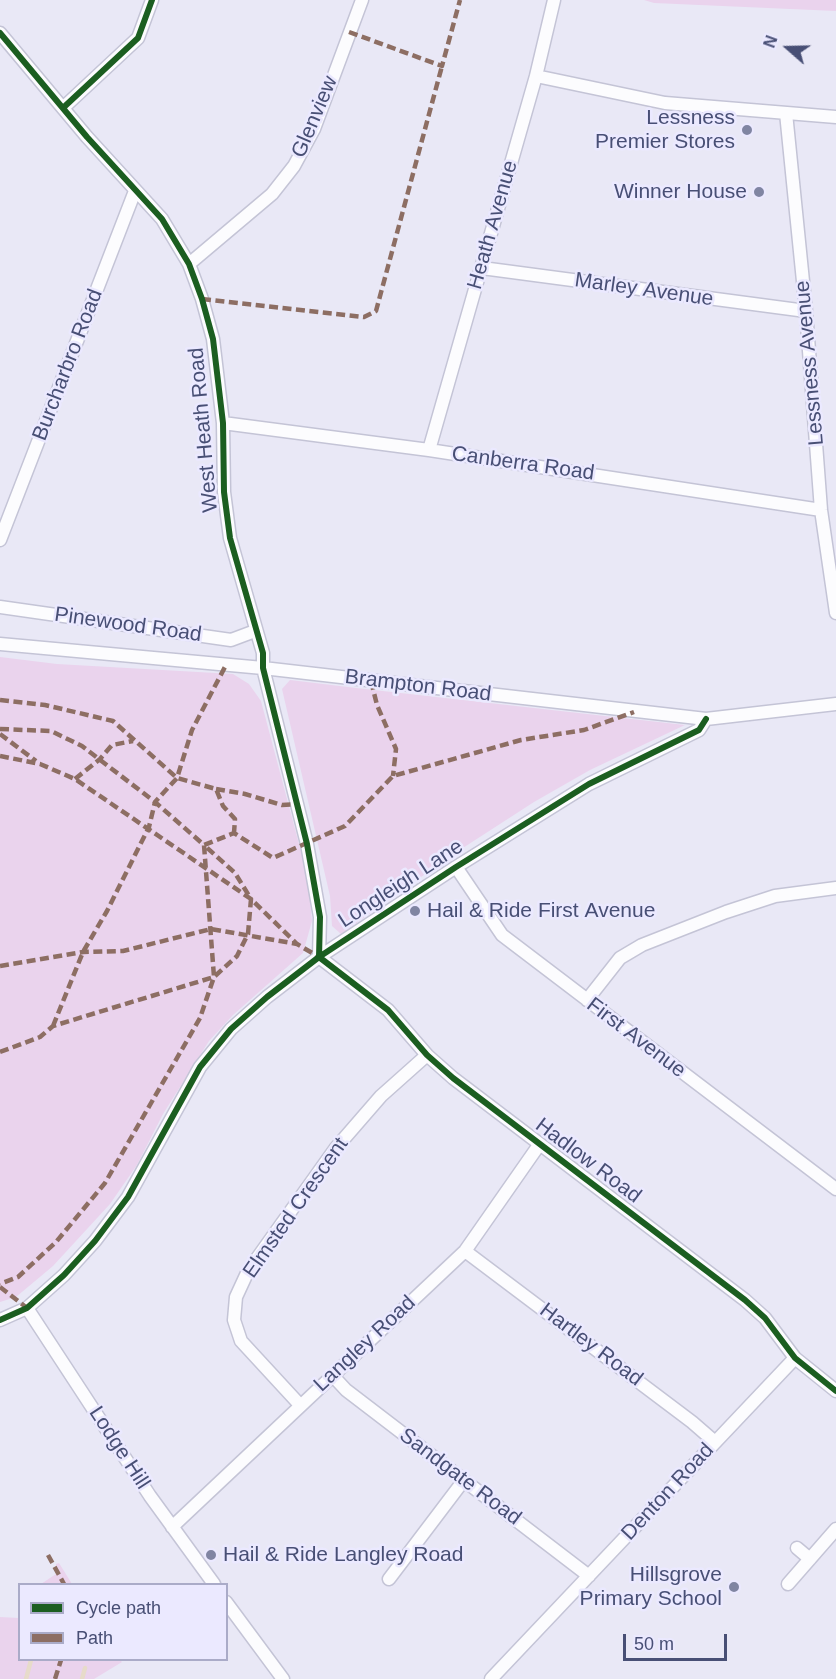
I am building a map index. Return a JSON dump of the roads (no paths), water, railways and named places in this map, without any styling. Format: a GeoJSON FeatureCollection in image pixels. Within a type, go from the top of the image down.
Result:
{"type":"FeatureCollection","features":[{"type":"Feature","properties":{"kind":"street"},"geometry":{"type":"LineString","coordinates":[[64,106],[138,38],[152,0]]}},
{"type":"Feature","properties":{"kind":"street","name":"Glenview"},"geometry":{"type":"LineString","coordinates":[[189,264],[272,194],[294,166],[314,129],[362,0]]}},
{"type":"Feature","properties":{"kind":"street","name":"Heath Avenue"},"geometry":{"type":"LineString","coordinates":[[429,450],[536,76],[554,0]]}},
{"type":"Feature","properties":{"kind":"street","name":"West Heath Road"},"geometry":{"type":"LineString","coordinates":[[0,33],[64,106],[87,137],[162,219],[189,264],[213,339],[223,423],[224,492],[230,538],[263,653],[263,669],[307,844],[320,916],[319,957]]}},
{"type":"Feature","properties":{"kind":"street"},"geometry":{"type":"LineString","coordinates":[[536,76],[665,103],[836,117]]}},
{"type":"Feature","properties":{"kind":"street","name":"Lessness Avenue"},"geometry":{"type":"LineString","coordinates":[[786,113],[806,311],[821,510],[836,613]]}},
{"type":"Feature","properties":{"kind":"street","name":"Burcharbro Road"},"geometry":{"type":"LineString","coordinates":[[0,540],[135,191]]}},
{"type":"Feature","properties":{"kind":"street","name":"Marley Avenue"},"geometry":{"type":"LineString","coordinates":[[482,268],[806,311]]}},
{"type":"Feature","properties":{"kind":"street","name":"Canberra Road"},"geometry":{"type":"LineString","coordinates":[[223,423],[429,450],[821,510]]}},
{"type":"Feature","properties":{"kind":"street","name":"Pinewood Road"},"geometry":{"type":"LineString","coordinates":[[0,607],[231,640],[255,631]]}},
{"type":"Feature","properties":{"kind":"street","name":"Brampton Road"},"geometry":{"type":"LineString","coordinates":[[0,644],[263,669],[706,720],[836,704]]}},
{"type":"Feature","properties":{"kind":"street","name":"Longleigh Lane"},"geometry":{"type":"LineString","coordinates":[[0,1320],[27,1308],[64,1275],[116,1214],[146,1167],[188,1087],[214,1048],[246,1015],[319,957],[456,867],[589,784],[699,730],[706,720]]}},
{"type":"Feature","properties":{"kind":"street","name":"First Avenue"},"geometry":{"type":"LineString","coordinates":[[456,867],[502,935],[836,1189]]}},
{"type":"Feature","properties":{"kind":"street"},"geometry":{"type":"LineString","coordinates":[[587,1000],[620,958],[642,945],[726,912],[775,896],[836,888]]}},
{"type":"Feature","properties":{"kind":"street","name":"Hadlow Road"},"geometry":{"type":"LineString","coordinates":[[319,957],[388,1010],[427,1055],[453,1078],[745,1299],[765,1318],[795,1358],[836,1391]]}},
{"type":"Feature","properties":{"kind":"street","name":"Elmsted Crescent"},"geometry":{"type":"LineString","coordinates":[[300,1405],[241,1341],[234,1320],[236,1297],[248,1271],[335,1149],[381,1096],[427,1055]]}},
{"type":"Feature","properties":{"kind":"street","name":"Langley Road"},"geometry":{"type":"LineString","coordinates":[[172,1527],[465,1251],[539,1145]]}},
{"type":"Feature","properties":{"kind":"street","name":"Hartley Road"},"geometry":{"type":"LineString","coordinates":[[465,1251],[692,1422],[715,1442]]}},
{"type":"Feature","properties":{"kind":"street","name":"Lodge Hill"},"geometry":{"type":"LineString","coordinates":[[27,1308],[172,1527],[213,1583]]}},
{"type":"Feature","properties":{"kind":"street","name":"Denton Road"},"geometry":{"type":"LineString","coordinates":[[491,1679],[795,1358]]}},
{"type":"Feature","properties":{"kind":"street","name":"Sandgate Road"},"geometry":{"type":"LineString","coordinates":[[333,1376],[346,1390],[589,1576]]}},
{"type":"Feature","properties":{"kind":"street"},"geometry":{"type":"LineString","coordinates":[[388,1580],[464,1480]]}},
{"type":"Feature","properties":{"kind":"street"},"geometry":{"type":"LineString","coordinates":[[788,1584],[836,1529]]}},
{"type":"Feature","properties":{"kind":"street"},"geometry":{"type":"LineString","coordinates":[[797,1548],[810,1559]]}},
{"type":"Feature","properties":{"kind":"street"},"geometry":{"type":"LineString","coordinates":[[228,1605],[283,1679]]}},
{"type":"Feature","properties":{"kind":"waterway"},"geometry":{"type":"LineString","coordinates":[[26,1679],[31,1661]]}},
{"type":"Feature","properties":{"kind":"waterway"},"geometry":{"type":"LineString","coordinates":[[82,1679],[85,1668]]}},
{"type":"Feature","properties":{"kind":"place","name":"Lessness Premier Stores"},"geometry":{"type":"Point","coordinates":[747,130]}},
{"type":"Feature","properties":{"kind":"place","name":"Winner House"},"geometry":{"type":"Point","coordinates":[759,192]}},
{"type":"Feature","properties":{"kind":"place","name":"Hail & Ride First Avenue"},"geometry":{"type":"Point","coordinates":[415,911]}},
{"type":"Feature","properties":{"kind":"place","name":"Hail & Ride Langley Road"},"geometry":{"type":"Point","coordinates":[211,1555]}},
{"type":"Feature","properties":{"kind":"place","name":"Hillsgrove Primary School"},"geometry":{"type":"Point","coordinates":[734,1587]}}]}
